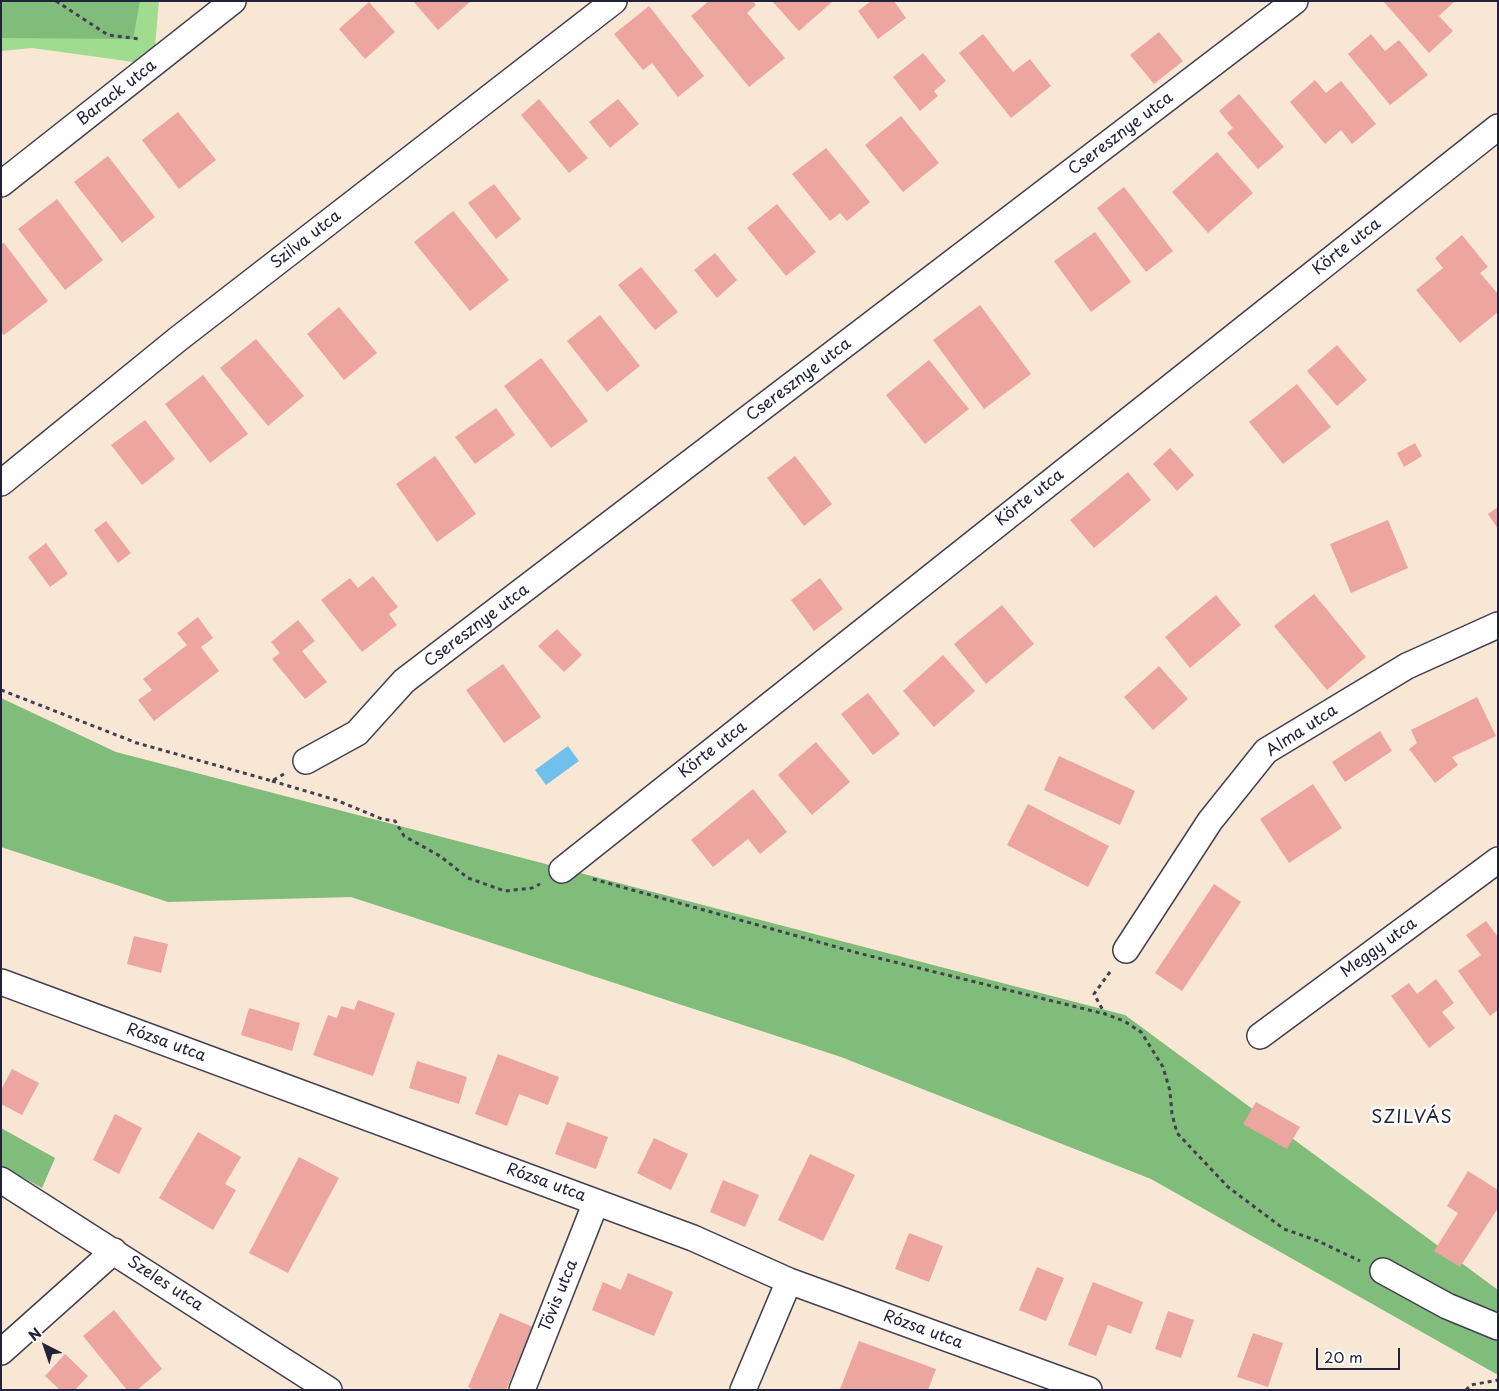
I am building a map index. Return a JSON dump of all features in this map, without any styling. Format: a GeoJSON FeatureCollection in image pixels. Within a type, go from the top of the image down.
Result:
{"type":"FeatureCollection","features":[{"type":"Feature","properties":{"kind":"street","name":"Barack utca"},"geometry":{"type":"LineString","coordinates":[[1,184],[233,1]]}},
{"type":"Feature","properties":{"kind":"street","name":"Szilva utca"},"geometry":{"type":"LineString","coordinates":[[1,483],[178,338],[614,1]]}},
{"type":"Feature","properties":{"kind":"street","name":"Cseresznye utca"},"geometry":{"type":"LineString","coordinates":[[306,761],[357,733],[404,681],[1295,1]]}},
{"type":"Feature","properties":{"kind":"street","name":"Körte utca"},"geometry":{"type":"LineString","coordinates":[[562,870],[1498,127]]}},
{"type":"Feature","properties":{"kind":"street","name":"Alma utca"},"geometry":{"type":"LineString","coordinates":[[1126,950],[1210,821],[1266,751],[1406,666],[1498,625]]}},
{"type":"Feature","properties":{"kind":"street","name":"Meggy utca"},"geometry":{"type":"LineString","coordinates":[[1260,1036],[1498,860]]}},
{"type":"Feature","properties":{"kind":"street","name":"Rózsa utca"},"geometry":{"type":"LineString","coordinates":[[1,982],[693,1238],[790,1281],[1089,1390]]}},
{"type":"Feature","properties":{"kind":"street","name":"Szeles utca"},"geometry":{"type":"LineString","coordinates":[[1,1180],[329,1390]]}},
{"type":"Feature","properties":{"kind":"street","name":"Tövis utca"},"geometry":{"type":"LineString","coordinates":[[522,1390],[596,1202]]}},
{"type":"Feature","properties":{"kind":"street"},"geometry":{"type":"LineString","coordinates":[[1,1352],[114,1251]]}},
{"type":"Feature","properties":{"kind":"street"},"geometry":{"type":"LineString","coordinates":[[1383,1272],[1447,1306],[1498,1327]]}},
{"type":"Feature","properties":{"kind":"street"},"geometry":{"type":"LineString","coordinates":[[743,1390],[790,1281]]}},
{"type":"Feature","properties":{"kind":"path"},"geometry":{"type":"LineString","coordinates":[[56,1],[108,35],[178,44]]}},
{"type":"Feature","properties":{"kind":"path"},"geometry":{"type":"LineString","coordinates":[[1,690],[137,744],[336,800],[382,819],[395,822],[404,836],[440,856],[468,878],[505,891],[532,888],[562,870],[858,953],[1105,1014],[1124,1021],[1141,1032],[1164,1067],[1170,1091],[1172,1114],[1178,1133],[1228,1187],[1284,1229],[1318,1240],[1383,1272]]}},
{"type":"Feature","properties":{"kind":"path"},"geometry":{"type":"LineString","coordinates":[[272,781],[306,761]]}},
{"type":"Feature","properties":{"kind":"path"},"geometry":{"type":"LineString","coordinates":[[1105,1014],[1094,994],[1126,950]]}},
{"type":"Feature","properties":{"kind":"path"},"geometry":{"type":"LineString","coordinates":[[1466,1390],[1470,1385],[1498,1380]]}},
{"type":"Feature","properties":{"kind":"green space"},"geometry":{"type":"Polygon","coordinates":[[[1,1],[159,1],[155,46],[134,62],[32,48],[1,51],[1,1]]]}},
{"type":"Feature","properties":{"kind":"green space"},"geometry":{"type":"Polygon","coordinates":[[[1,1],[140,1],[133,39],[1,38],[1,1]]]}},
{"type":"Feature","properties":{"kind":"green space"},"geometry":{"type":"Polygon","coordinates":[[[1,698],[116,752],[1125,1015],[1498,1290],[1498,1375],[1151,1179],[841,1057],[351,897],[168,902],[1,847],[1,698]]]}},
{"type":"Feature","properties":{"kind":"green space"},"geometry":{"type":"Polygon","coordinates":[[[1,1128],[55,1158],[42,1188],[1,1165],[1,1128]]]}},
{"type":"Feature","properties":{"kind":"water"},"geometry":{"type":"Polygon","coordinates":[[[568,746],[579,761],[546,785],[535,770],[568,746]]]}},
{"type":"Feature","properties":{"kind":"building"},"geometry":{"type":"Polygon","coordinates":[[[413,1],[471,1],[438,30],[413,1]]]}},
{"type":"Feature","properties":{"kind":"building"},"geometry":{"type":"Polygon","coordinates":[[[709,1],[753,1],[756,5],[747,13],[785,58],[749,87],[691,16],[709,1]]]}},
{"type":"Feature","properties":{"kind":"building"},"geometry":{"type":"Polygon","coordinates":[[[772,1],[833,1],[799,31],[772,1]]]}},
{"type":"Feature","properties":{"kind":"building"},"geometry":{"type":"Polygon","coordinates":[[[871,1],[894,1],[906,18],[878,39],[858,11],[871,1]]]}},
{"type":"Feature","properties":{"kind":"building"},"geometry":{"type":"Polygon","coordinates":[[[1383,1],[1455,1],[1439,16],[1453,31],[1429,53],[1383,1]]]}},
{"type":"Feature","properties":{"kind":"building"},"geometry":{"type":"Polygon","coordinates":[[[369,2],[395,32],[365,59],[339,29],[369,2]]]}},
{"type":"Feature","properties":{"kind":"building"},"geometry":{"type":"Polygon","coordinates":[[[649,6],[704,76],[678,97],[652,63],[643,70],[614,34],[649,6]]]}},
{"type":"Feature","properties":{"kind":"building"},"geometry":{"type":"Polygon","coordinates":[[[1159,32],[1183,61],[1154,84],[1130,55],[1159,32]]]}},
{"type":"Feature","properties":{"kind":"building"},"geometry":{"type":"Polygon","coordinates":[[[983,34],[1013,72],[1030,59],[1051,86],[1011,118],[959,53],[983,34]]]}},
{"type":"Feature","properties":{"kind":"building"},"geometry":{"type":"Polygon","coordinates":[[[1371,34],[1385,51],[1399,40],[1428,75],[1390,105],[1348,54],[1371,34]]]}},
{"type":"Feature","properties":{"kind":"building"},"geometry":{"type":"Polygon","coordinates":[[[923,53],[946,81],[934,91],[938,96],[920,111],[893,77],[923,53]]]}},
{"type":"Feature","properties":{"kind":"building"},"geometry":{"type":"Polygon","coordinates":[[[1315,80],[1326,93],[1341,81],[1376,124],[1352,144],[1341,130],[1325,144],[1290,102],[1315,80]]]}},
{"type":"Feature","properties":{"kind":"building"},"geometry":{"type":"Polygon","coordinates":[[[1239,94],[1284,147],[1258,169],[1227,133],[1233,128],[1219,111],[1239,94]]]}},
{"type":"Feature","properties":{"kind":"building"},"geometry":{"type":"Polygon","coordinates":[[[539,99],[588,158],[569,173],[521,115],[539,99]]]}},
{"type":"Feature","properties":{"kind":"building"},"geometry":{"type":"Polygon","coordinates":[[[618,99],[639,124],[610,148],[589,122],[618,99]]]}},
{"type":"Feature","properties":{"kind":"building"},"geometry":{"type":"Polygon","coordinates":[[[178,112],[216,160],[179,189],[142,140],[178,112]]]}},
{"type":"Feature","properties":{"kind":"building"},"geometry":{"type":"Polygon","coordinates":[[[901,116],[939,163],[903,192],[865,145],[901,116]]]}},
{"type":"Feature","properties":{"kind":"building"},"geometry":{"type":"Polygon","coordinates":[[[826,148],[870,202],[847,221],[840,213],[830,221],[792,174],[826,148]]]}},
{"type":"Feature","properties":{"kind":"building"},"geometry":{"type":"Polygon","coordinates":[[[1217,152],[1253,193],[1208,233],[1172,192],[1217,152]]]}},
{"type":"Feature","properties":{"kind":"building"},"geometry":{"type":"Polygon","coordinates":[[[108,156],[155,217],[122,243],[74,182],[108,156]]]}},
{"type":"Feature","properties":{"kind":"building"},"geometry":{"type":"Polygon","coordinates":[[[494,184],[521,219],[496,239],[468,203],[494,184]]]}},
{"type":"Feature","properties":{"kind":"building"},"geometry":{"type":"Polygon","coordinates":[[[1124,187],[1173,251],[1146,272],[1097,208],[1124,187]]]}},
{"type":"Feature","properties":{"kind":"building"},"geometry":{"type":"Polygon","coordinates":[[[57,199],[103,260],[65,290],[18,229],[57,199]]]}},
{"type":"Feature","properties":{"kind":"building"},"geometry":{"type":"Polygon","coordinates":[[[777,204],[816,252],[786,276],[747,228],[777,204]]]}},
{"type":"Feature","properties":{"kind":"building"},"geometry":{"type":"Polygon","coordinates":[[[453,211],[509,280],[470,311],[414,242],[453,211]]]}},
{"type":"Feature","properties":{"kind":"building"},"geometry":{"type":"Polygon","coordinates":[[[1095,232],[1131,282],[1091,312],[1054,261],[1095,232]]]}},
{"type":"Feature","properties":{"kind":"building"},"geometry":{"type":"Polygon","coordinates":[[[1462,235],[1488,267],[1480,273],[1498,294],[1498,312],[1460,343],[1416,290],[1443,268],[1435,258],[1462,235]]]}},
{"type":"Feature","properties":{"kind":"building"},"geometry":{"type":"Polygon","coordinates":[[[4,243],[48,301],[4,335],[1,332],[1,244],[4,243]]]}},
{"type":"Feature","properties":{"kind":"building"},"geometry":{"type":"Polygon","coordinates":[[[715,253],[737,280],[717,298],[694,270],[715,253]]]}},
{"type":"Feature","properties":{"kind":"building"},"geometry":{"type":"Polygon","coordinates":[[[641,267],[678,312],[655,330],[618,285],[641,267]]]}},
{"type":"Feature","properties":{"kind":"building"},"geometry":{"type":"Polygon","coordinates":[[[980,305],[1031,374],[984,409],[933,340],[980,305]]]}},
{"type":"Feature","properties":{"kind":"building"},"geometry":{"type":"Polygon","coordinates":[[[339,307],[377,353],[344,380],[307,334],[339,307]]]}},
{"type":"Feature","properties":{"kind":"building"},"geometry":{"type":"Polygon","coordinates":[[[600,315],[640,366],[607,392],[567,341],[600,315]]]}},
{"type":"Feature","properties":{"kind":"building"},"geometry":{"type":"Polygon","coordinates":[[[256,339],[304,396],[268,426],[220,368],[256,339]]]}},
{"type":"Feature","properties":{"kind":"building"},"geometry":{"type":"Polygon","coordinates":[[[1337,345],[1367,380],[1337,406],[1307,371],[1337,345]]]}},
{"type":"Feature","properties":{"kind":"building"},"geometry":{"type":"Polygon","coordinates":[[[541,358],[588,421],[551,448],[504,386],[541,358]]]}},
{"type":"Feature","properties":{"kind":"building"},"geometry":{"type":"Polygon","coordinates":[[[929,360],[969,409],[925,444],[886,395],[929,360]]]}},
{"type":"Feature","properties":{"kind":"building"},"geometry":{"type":"Polygon","coordinates":[[[203,375],[248,434],[210,463],[165,404],[203,375]]]}},
{"type":"Feature","properties":{"kind":"building"},"geometry":{"type":"Polygon","coordinates":[[[1297,384],[1331,427],[1283,464],[1249,422],[1297,384]]]}},
{"type":"Feature","properties":{"kind":"building"},"geometry":{"type":"Polygon","coordinates":[[[496,408],[515,435],[475,464],[455,437],[496,408]]]}},
{"type":"Feature","properties":{"kind":"building"},"geometry":{"type":"Polygon","coordinates":[[[145,420],[175,459],[142,485],[111,445],[145,420]]]}},
{"type":"Feature","properties":{"kind":"building"},"geometry":{"type":"Polygon","coordinates":[[[1415,443],[1422,456],[1404,467],[1397,453],[1415,443]]]}},
{"type":"Feature","properties":{"kind":"building"},"geometry":{"type":"Polygon","coordinates":[[[1170,448],[1194,475],[1177,491],[1153,464],[1170,448]]]}},
{"type":"Feature","properties":{"kind":"building"},"geometry":{"type":"Polygon","coordinates":[[[435,456],[476,514],[437,542],[396,484],[435,456]]]}},
{"type":"Feature","properties":{"kind":"building"},"geometry":{"type":"Polygon","coordinates":[[[795,456],[832,504],[804,526],[767,478],[795,456]]]}},
{"type":"Feature","properties":{"kind":"building"},"geometry":{"type":"Polygon","coordinates":[[[1128,472],[1151,500],[1094,548],[1070,520],[1128,472]]]}},
{"type":"Feature","properties":{"kind":"building"},"geometry":{"type":"Polygon","coordinates":[[[1498,507],[1498,529],[1488,514],[1498,507]]]}},
{"type":"Feature","properties":{"kind":"building"},"geometry":{"type":"Polygon","coordinates":[[[1388,520],[1408,568],[1351,593],[1330,544],[1388,520]]]}},
{"type":"Feature","properties":{"kind":"building"},"geometry":{"type":"Polygon","coordinates":[[[106,521],[131,553],[118,563],[94,530],[106,521]]]}},
{"type":"Feature","properties":{"kind":"building"},"geometry":{"type":"Polygon","coordinates":[[[46,543],[68,574],[50,587],[28,557],[46,543]]]}},
{"type":"Feature","properties":{"kind":"building"},"geometry":{"type":"Polygon","coordinates":[[[373,576],[398,607],[389,614],[397,625],[362,652],[321,600],[350,578],[358,588],[373,576]]]}},
{"type":"Feature","properties":{"kind":"building"},"geometry":{"type":"Polygon","coordinates":[[[820,578],[843,609],[814,631],[791,600],[820,578]]]}},
{"type":"Feature","properties":{"kind":"building"},"geometry":{"type":"Polygon","coordinates":[[[1314,594],[1366,657],[1327,690],[1274,626],[1314,594]]]}},
{"type":"Feature","properties":{"kind":"building"},"geometry":{"type":"Polygon","coordinates":[[[1216,595],[1241,625],[1190,668],[1165,637],[1216,595]]]}},
{"type":"Feature","properties":{"kind":"building"},"geometry":{"type":"Polygon","coordinates":[[[1002,605],[1034,644],[986,684],[954,644],[1002,605]]]}},
{"type":"Feature","properties":{"kind":"building"},"geometry":{"type":"Polygon","coordinates":[[[198,617],[213,638],[201,647],[219,671],[154,721],[138,700],[152,690],[143,679],[187,645],[177,633],[198,617]]]}},
{"type":"Feature","properties":{"kind":"building"},"geometry":{"type":"Polygon","coordinates":[[[298,620],[315,641],[302,651],[327,682],[305,699],[272,659],[280,653],[271,642],[298,620]]]}},
{"type":"Feature","properties":{"kind":"building"},"geometry":{"type":"Polygon","coordinates":[[[557,629],[582,655],[564,672],[538,646],[557,629]]]}},
{"type":"Feature","properties":{"kind":"building"},"geometry":{"type":"Polygon","coordinates":[[[943,655],[975,691],[934,727],[903,691],[943,655]]]}},
{"type":"Feature","properties":{"kind":"building"},"geometry":{"type":"Polygon","coordinates":[[[503,664],[541,717],[504,743],[466,690],[503,664]]]}},
{"type":"Feature","properties":{"kind":"building"},"geometry":{"type":"Polygon","coordinates":[[[1159,666],[1188,699],[1153,730],[1124,697],[1159,666]]]}},
{"type":"Feature","properties":{"kind":"building"},"geometry":{"type":"Polygon","coordinates":[[[868,693],[900,734],[873,755],[841,714],[868,693]]]}},
{"type":"Feature","properties":{"kind":"building"},"geometry":{"type":"Polygon","coordinates":[[[1477,697],[1496,736],[1452,757],[1458,765],[1435,783],[1409,749],[1417,743],[1411,730],[1477,697]]]}},
{"type":"Feature","properties":{"kind":"building"},"geometry":{"type":"Polygon","coordinates":[[[1380,731],[1392,751],[1345,782],[1332,762],[1380,731]]]}},
{"type":"Feature","properties":{"kind":"building"},"geometry":{"type":"Polygon","coordinates":[[[816,742],[850,782],[812,815],[778,775],[816,742]]]}},
{"type":"Feature","properties":{"kind":"building"},"geometry":{"type":"Polygon","coordinates":[[[1059,756],[1135,791],[1120,825],[1044,790],[1059,756]]]}},
{"type":"Feature","properties":{"kind":"building"},"geometry":{"type":"Polygon","coordinates":[[[1313,784],[1342,828],[1289,863],[1260,819],[1313,784]]]}},
{"type":"Feature","properties":{"kind":"building"},"geometry":{"type":"Polygon","coordinates":[[[753,789],[787,832],[760,854],[748,839],[713,867],[691,840],[753,789]]]}},
{"type":"Feature","properties":{"kind":"building"},"geometry":{"type":"Polygon","coordinates":[[[1028,804],[1109,846],[1088,887],[1007,845],[1028,804]]]}},
{"type":"Feature","properties":{"kind":"building"},"geometry":{"type":"Polygon","coordinates":[[[1214,884],[1241,902],[1182,991],[1155,973],[1214,884]]]}},
{"type":"Feature","properties":{"kind":"building"},"geometry":{"type":"Polygon","coordinates":[[[1486,921],[1498,937],[1498,1010],[1490,1016],[1458,971],[1481,955],[1466,935],[1486,921]]]}},
{"type":"Feature","properties":{"kind":"building"},"geometry":{"type":"Polygon","coordinates":[[[134,936],[168,944],[161,973],[127,964],[134,936]]]}},
{"type":"Feature","properties":{"kind":"building"},"geometry":{"type":"Polygon","coordinates":[[[1436,979],[1454,1003],[1442,1012],[1455,1028],[1429,1048],[1391,996],[1409,983],[1417,994],[1436,979]]]}},
{"type":"Feature","properties":{"kind":"building"},"geometry":{"type":"Polygon","coordinates":[[[358,1000],[395,1013],[373,1076],[313,1055],[328,1015],[337,1018],[341,1006],[354,1010],[358,1000]]]}},
{"type":"Feature","properties":{"kind":"building"},"geometry":{"type":"Polygon","coordinates":[[[249,1008],[300,1023],[292,1051],[241,1035],[249,1008]]]}},
{"type":"Feature","properties":{"kind":"building"},"geometry":{"type":"Polygon","coordinates":[[[498,1054],[559,1077],[548,1105],[519,1094],[507,1126],[475,1114],[498,1054]]]}},
{"type":"Feature","properties":{"kind":"building"},"geometry":{"type":"Polygon","coordinates":[[[417,1061],[467,1077],[459,1104],[409,1088],[417,1061]]]}},
{"type":"Feature","properties":{"kind":"building"},"geometry":{"type":"Polygon","coordinates":[[[12,1069],[39,1083],[22,1115],[1,1104],[1,1090],[12,1069]]]}},
{"type":"Feature","properties":{"kind":"building"},"geometry":{"type":"Polygon","coordinates":[[[1256,1102],[1300,1127],[1287,1149],[1243,1124],[1256,1102]]]}},
{"type":"Feature","properties":{"kind":"building"},"geometry":{"type":"Polygon","coordinates":[[[115,1114],[142,1128],[119,1174],[93,1160],[115,1114]]]}},
{"type":"Feature","properties":{"kind":"building"},"geometry":{"type":"Polygon","coordinates":[[[567,1122],[608,1137],[596,1169],[555,1154],[567,1122]]]}},
{"type":"Feature","properties":{"kind":"building"},"geometry":{"type":"Polygon","coordinates":[[[198,1132],[241,1157],[225,1184],[236,1190],[213,1230],[159,1198],[198,1132]]]}},
{"type":"Feature","properties":{"kind":"building"},"geometry":{"type":"Polygon","coordinates":[[[654,1138],[688,1154],[671,1190],[637,1173],[654,1138]]]}},
{"type":"Feature","properties":{"kind":"building"},"geometry":{"type":"Polygon","coordinates":[[[810,1154],[855,1175],[823,1241],[778,1220],[810,1154]]]}},
{"type":"Feature","properties":{"kind":"building"},"geometry":{"type":"Polygon","coordinates":[[[299,1157],[339,1178],[288,1273],[249,1253],[299,1157]]]}},
{"type":"Feature","properties":{"kind":"building"},"geometry":{"type":"Polygon","coordinates":[[[1468,1171],[1498,1190],[1498,1208],[1460,1267],[1434,1251],[1458,1213],[1447,1206],[1468,1171]]]}},
{"type":"Feature","properties":{"kind":"building"},"geometry":{"type":"Polygon","coordinates":[[[723,1180],[759,1195],[745,1227],[710,1212],[723,1180]]]}},
{"type":"Feature","properties":{"kind":"building"},"geometry":{"type":"Polygon","coordinates":[[[909,1233],[943,1246],[929,1282],[895,1269],[909,1233]]]}},
{"type":"Feature","properties":{"kind":"building"},"geometry":{"type":"Polygon","coordinates":[[[1037,1267],[1064,1278],[1046,1321],[1019,1310],[1037,1267]]]}},
{"type":"Feature","properties":{"kind":"building"},"geometry":{"type":"Polygon","coordinates":[[[628,1273],[673,1292],[654,1336],[592,1310],[603,1282],[621,1290],[628,1273]]]}},
{"type":"Feature","properties":{"kind":"building"},"geometry":{"type":"Polygon","coordinates":[[[1093,1282],[1143,1302],[1131,1334],[1108,1325],[1096,1356],[1068,1345],[1093,1282]]]}},
{"type":"Feature","properties":{"kind":"building"},"geometry":{"type":"Polygon","coordinates":[[[114,1310],[162,1369],[137,1390],[127,1390],[83,1336],[114,1310]]]}},
{"type":"Feature","properties":{"kind":"building"},"geometry":{"type":"Polygon","coordinates":[[[1168,1311],[1194,1320],[1181,1358],[1155,1349],[1168,1311]]]}},
{"type":"Feature","properties":{"kind":"building"},"geometry":{"type":"Polygon","coordinates":[[[500,1313],[533,1327],[506,1390],[474,1390],[468,1387],[500,1313]]]}},
{"type":"Feature","properties":{"kind":"building"},"geometry":{"type":"Polygon","coordinates":[[[1253,1333],[1283,1343],[1268,1387],[1237,1377],[1253,1333]]]}},
{"type":"Feature","properties":{"kind":"building"},"geometry":{"type":"Polygon","coordinates":[[[859,1341],[936,1369],[928,1390],[840,1389],[859,1341]]]}},
{"type":"Feature","properties":{"kind":"building"},"geometry":{"type":"Polygon","coordinates":[[[65,1354],[88,1376],[75,1390],[60,1390],[45,1376],[65,1354]]]}},
{"type":"Feature","properties":{"kind":"district","name":"SZILVÁS"},"geometry":{"type":"Point","coordinates":[1412,1118]}}]}
